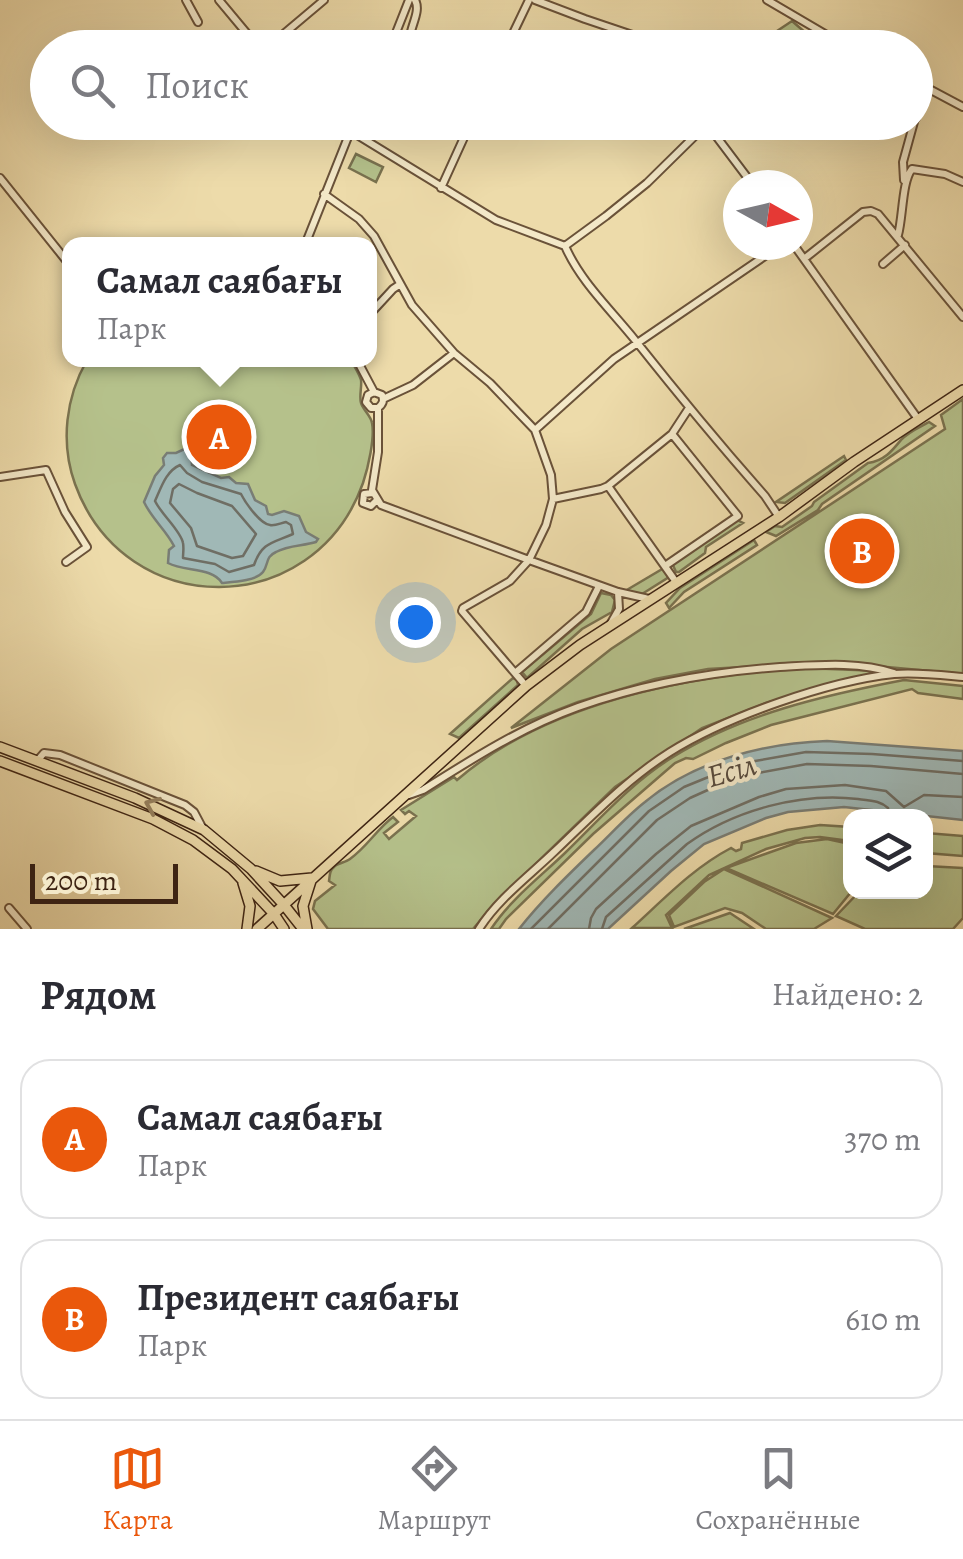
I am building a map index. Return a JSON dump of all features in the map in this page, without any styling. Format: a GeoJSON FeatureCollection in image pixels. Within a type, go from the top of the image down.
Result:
{"type":"FeatureCollection","features":[{"type":"Feature","properties":{"kind":"main road"},"geometry":{"type":"LineString","coordinates":[[257,929],[526,686],[686,573],[779,517],[963,390]]}},
{"type":"Feature","properties":{"kind":"main road"},"geometry":{"type":"LineString","coordinates":[[0,747],[150,804],[204,830],[251,869],[305,929]]}},
{"type":"Feature","properties":{"kind":"main road"},"geometry":{"type":"LineString","coordinates":[[0,762],[153,819],[193,840],[242,880],[284,929]]}},
{"type":"Feature","properties":{"kind":"main road"},"geometry":{"type":"LineString","coordinates":[[66,786],[70,773]]}},
{"type":"Feature","properties":{"kind":"main road"},"geometry":{"type":"LineString","coordinates":[[251,869],[280,881],[312,878]]}},
{"type":"Feature","properties":{"kind":"main road"},"geometry":{"type":"LineString","coordinates":[[305,929],[303,906],[312,878]]}},
{"type":"Feature","properties":{"kind":"main road"},"geometry":{"type":"LineString","coordinates":[[242,880],[250,906],[247,929]]}},
{"type":"Feature","properties":{"kind":"street"},"geometry":{"type":"LineString","coordinates":[[186,0],[198,22]]}},
{"type":"Feature","properties":{"kind":"street"},"geometry":{"type":"LineString","coordinates":[[220,0],[244,30]]}},
{"type":"Feature","properties":{"kind":"street"},"geometry":{"type":"LineString","coordinates":[[288,30],[324,0]]}},
{"type":"Feature","properties":{"kind":"street"},"geometry":{"type":"LineString","coordinates":[[398,30],[412,0],[418,4],[412,30]]}},
{"type":"Feature","properties":{"kind":"street"},"geometry":{"type":"LineString","coordinates":[[516,30],[532,0],[616,30]]}},
{"type":"Feature","properties":{"kind":"street"},"geometry":{"type":"LineString","coordinates":[[766,0],[779,3],[821,30]]}},
{"type":"Feature","properties":{"kind":"street"},"geometry":{"type":"LineString","coordinates":[[933,91],[963,107]]}},
{"type":"Feature","properties":{"kind":"street"},"geometry":{"type":"LineString","coordinates":[[309,237],[349,140]]}},
{"type":"Feature","properties":{"kind":"street"},"geometry":{"type":"LineString","coordinates":[[362,140],[496,220],[565,246],[584,276],[779,517]]}},
{"type":"Feature","properties":{"kind":"street"},"geometry":{"type":"LineString","coordinates":[[442,188],[463,140]]}},
{"type":"Feature","properties":{"kind":"street"},"geometry":{"type":"LineString","coordinates":[[565,246],[647,183],[689,140]]}},
{"type":"Feature","properties":{"kind":"street"},"geometry":{"type":"LineString","coordinates":[[719,140],[742,170]]}},
{"type":"Feature","properties":{"kind":"street"},"geometry":{"type":"LineString","coordinates":[[898,237],[903,214],[904,162],[910,140]]}},
{"type":"Feature","properties":{"kind":"street"},"geometry":{"type":"LineString","coordinates":[[904,180],[912,169],[945,174],[963,182]]}},
{"type":"Feature","properties":{"kind":"street"},"geometry":{"type":"LineString","coordinates":[[0,178],[62,255]]}},
{"type":"Feature","properties":{"kind":"street"},"geometry":{"type":"LineString","coordinates":[[324,194],[359,219],[375,237]]}},
{"type":"Feature","properties":{"kind":"street"},"geometry":{"type":"LineString","coordinates":[[813,252],[864,212],[871,211],[898,237],[963,317]]}},
{"type":"Feature","properties":{"kind":"street"},"geometry":{"type":"LineString","coordinates":[[884,221],[903,214]]}},
{"type":"Feature","properties":{"kind":"street"},"geometry":{"type":"LineString","coordinates":[[377,242],[412,305],[454,353],[535,430],[553,499],[546,525],[529,560],[510,581],[462,611],[526,686]]}},
{"type":"Feature","properties":{"kind":"street"},"geometry":{"type":"LineString","coordinates":[[884,264],[905,246]]}},
{"type":"Feature","properties":{"kind":"street"},"geometry":{"type":"LineString","coordinates":[[535,430],[614,359],[758,260]]}},
{"type":"Feature","properties":{"kind":"street"},"geometry":{"type":"LineString","coordinates":[[805,260],[919,420]]}},
{"type":"Feature","properties":{"kind":"street"},"geometry":{"type":"LineString","coordinates":[[377,306],[400,286]]}},
{"type":"Feature","properties":{"kind":"street"},"geometry":{"type":"LineString","coordinates":[[383,399],[413,385],[454,353]]}},
{"type":"Feature","properties":{"kind":"street"},"geometry":{"type":"LineString","coordinates":[[361,367],[374,392],[383,399],[378,408],[374,496],[381,505],[599,586],[650,599]]}},
{"type":"Feature","properties":{"kind":"street"},"geometry":{"type":"LineString","coordinates":[[374,392],[366,402],[371,408],[378,408]]}},
{"type":"Feature","properties":{"kind":"street"},"geometry":{"type":"LineString","coordinates":[[553,499],[608,486],[672,434],[689,408]]}},
{"type":"Feature","properties":{"kind":"street"},"geometry":{"type":"LineString","coordinates":[[665,566],[738,516],[672,434]]}},
{"type":"Feature","properties":{"kind":"street"},"geometry":{"type":"LineString","coordinates":[[0,477],[46,470],[87,547],[66,562]]}},
{"type":"Feature","properties":{"kind":"street"},"geometry":{"type":"LineString","coordinates":[[608,486],[676,582]]}},
{"type":"Feature","properties":{"kind":"street"},"geometry":{"type":"LineString","coordinates":[[515,673],[586,612],[599,586]]}},
{"type":"Feature","properties":{"kind":"street"},"geometry":{"type":"LineString","coordinates":[[609,626],[619,609],[618,592]]}},
{"type":"Feature","properties":{"kind":"street"},"geometry":{"type":"LineString","coordinates":[[403,796],[422,790],[526,730],[576,708],[640,689],[715,673],[829,664],[895,674]]}},
{"type":"Feature","properties":{"kind":"street"},"geometry":{"type":"LineString","coordinates":[[480,929],[500,904],[612,796],[668,753],[716,726],[832,687],[895,674],[963,677]]}},
{"type":"Feature","properties":{"kind":"street"},"geometry":{"type":"LineString","coordinates":[[37,760],[44,753],[52,753],[90,764],[185,805],[204,830]]}},
{"type":"Feature","properties":{"kind":"street"},"geometry":{"type":"LineString","coordinates":[[9,908],[27,929]]}},
{"type":"Feature","properties":{"kind":"green space"},"geometry":{"type":"Polygon","coordinates":[[[792,21],[802,30],[778,30],[792,21]]]}},
{"type":"Feature","properties":{"kind":"green space"},"geometry":{"type":"Polygon","coordinates":[[[356,154],[383,167],[376,182],[349,168],[356,154]]]}},
{"type":"Feature","properties":{"kind":"green space"},"geometry":{"type":"Polygon","coordinates":[[[84,367],[354,367],[373,437],[363,483],[339,528],[304,561],[264,580],[219,587],[175,581],[134,561],[100,529],[75,484],[67,436],[70,404],[84,367]]]}},
{"type":"Feature","properties":{"kind":"green space"},"geometry":{"type":"Polygon","coordinates":[[[963,399],[963,674],[833,662],[708,669],[655,679],[578,702],[511,728],[611,649],[945,429],[941,415],[963,399]]]}},
{"type":"Feature","properties":{"kind":"green space"},"geometry":{"type":"Polygon","coordinates":[[[929,422],[935,426],[818,510],[776,536],[766,532],[775,526],[782,527],[929,422]]]}},
{"type":"Feature","properties":{"kind":"green space"},"geometry":{"type":"Polygon","coordinates":[[[844,456],[846,460],[785,503],[776,502],[844,456]]]}},
{"type":"Feature","properties":{"kind":"green space"},"geometry":{"type":"Polygon","coordinates":[[[737,520],[743,523],[676,572],[672,563],[737,520]]]}},
{"type":"Feature","properties":{"kind":"green space"},"geometry":{"type":"Polygon","coordinates":[[[754,540],[757,545],[684,592],[669,608],[666,603],[680,588],[754,540]]]}},
{"type":"Feature","properties":{"kind":"green space"},"geometry":{"type":"Polygon","coordinates":[[[664,568],[669,577],[642,594],[625,591],[664,568]]]}},
{"type":"Feature","properties":{"kind":"green space"},"geometry":{"type":"Polygon","coordinates":[[[601,593],[615,600],[612,612],[582,629],[527,678],[522,672],[591,614],[601,593]]]}},
{"type":"Feature","properties":{"kind":"green space"},"geometry":{"type":"Polygon","coordinates":[[[803,668],[882,671],[766,703],[702,728],[615,787],[473,929],[328,929],[313,909],[315,901],[335,885],[329,881],[335,866],[356,854],[393,817],[398,822],[384,833],[389,839],[416,816],[401,810],[454,777],[457,780],[493,753],[533,731],[576,713],[667,686],[803,668]]]}},
{"type":"Feature","properties":{"kind":"green space"},"geometry":{"type":"Polygon","coordinates":[[[513,678],[518,685],[459,738],[450,734],[513,678]]]}},
{"type":"Feature","properties":{"kind":"green space"},"geometry":{"type":"Polygon","coordinates":[[[904,680],[963,686],[963,699],[912,689],[771,725],[675,763],[593,834],[499,929],[491,929],[516,899],[617,802],[673,757],[756,718],[814,700],[904,680]]]}},
{"type":"Feature","properties":{"kind":"green space"},"geometry":{"type":"Polygon","coordinates":[[[843,827],[843,840],[805,838],[766,849],[709,875],[666,915],[672,928],[632,928],[717,856],[731,848],[741,849],[742,843],[787,830],[843,827]]]}},
{"type":"Feature","properties":{"kind":"green space"},"geometry":{"type":"Polygon","coordinates":[[[933,834],[963,836],[963,856],[933,854],[933,834]]]}},
{"type":"Feature","properties":{"kind":"green space"},"geometry":{"type":"Polygon","coordinates":[[[827,839],[843,842],[845,899],[833,914],[726,868],[796,843],[827,839]]]}},
{"type":"Feature","properties":{"kind":"green space"},"geometry":{"type":"Polygon","coordinates":[[[933,866],[963,868],[963,918],[953,929],[865,929],[836,916],[852,899],[933,899],[933,866]]]}},
{"type":"Feature","properties":{"kind":"green space"},"geometry":{"type":"Polygon","coordinates":[[[724,869],[832,918],[814,929],[766,929],[742,913],[725,908],[674,927],[669,915],[724,869]]]}},
{"type":"Feature","properties":{"kind":"green space"},"geometry":{"type":"Polygon","coordinates":[[[730,913],[754,929],[684,929],[730,913]]]}},
{"type":"Feature","properties":{"kind":"water"},"geometry":{"type":"Polygon","coordinates":[[[191,446],[192,465],[248,484],[255,500],[266,506],[268,514],[284,511],[299,516],[306,532],[318,539],[316,542],[276,552],[260,575],[238,581],[222,583],[212,574],[168,563],[169,550],[174,546],[144,502],[167,453],[191,446]]]}},
{"type":"Feature","properties":{"kind":"water","name":"Есіл"},"geometry":{"type":"Polygon","coordinates":[[[827,741],[963,751],[963,820],[933,817],[933,809],[844,807],[788,812],[704,844],[608,929],[519,929],[619,825],[664,788],[731,757],[827,741]]]}},
{"type":"Feature","properties":{"kind":"place","name":"Самал саябағы"},"geometry":{"type":"Point","coordinates":[219,437]}},
{"type":"Feature","properties":{"kind":"place","name":"Президент саябағы"},"geometry":{"type":"Point","coordinates":[862,551]}}]}
